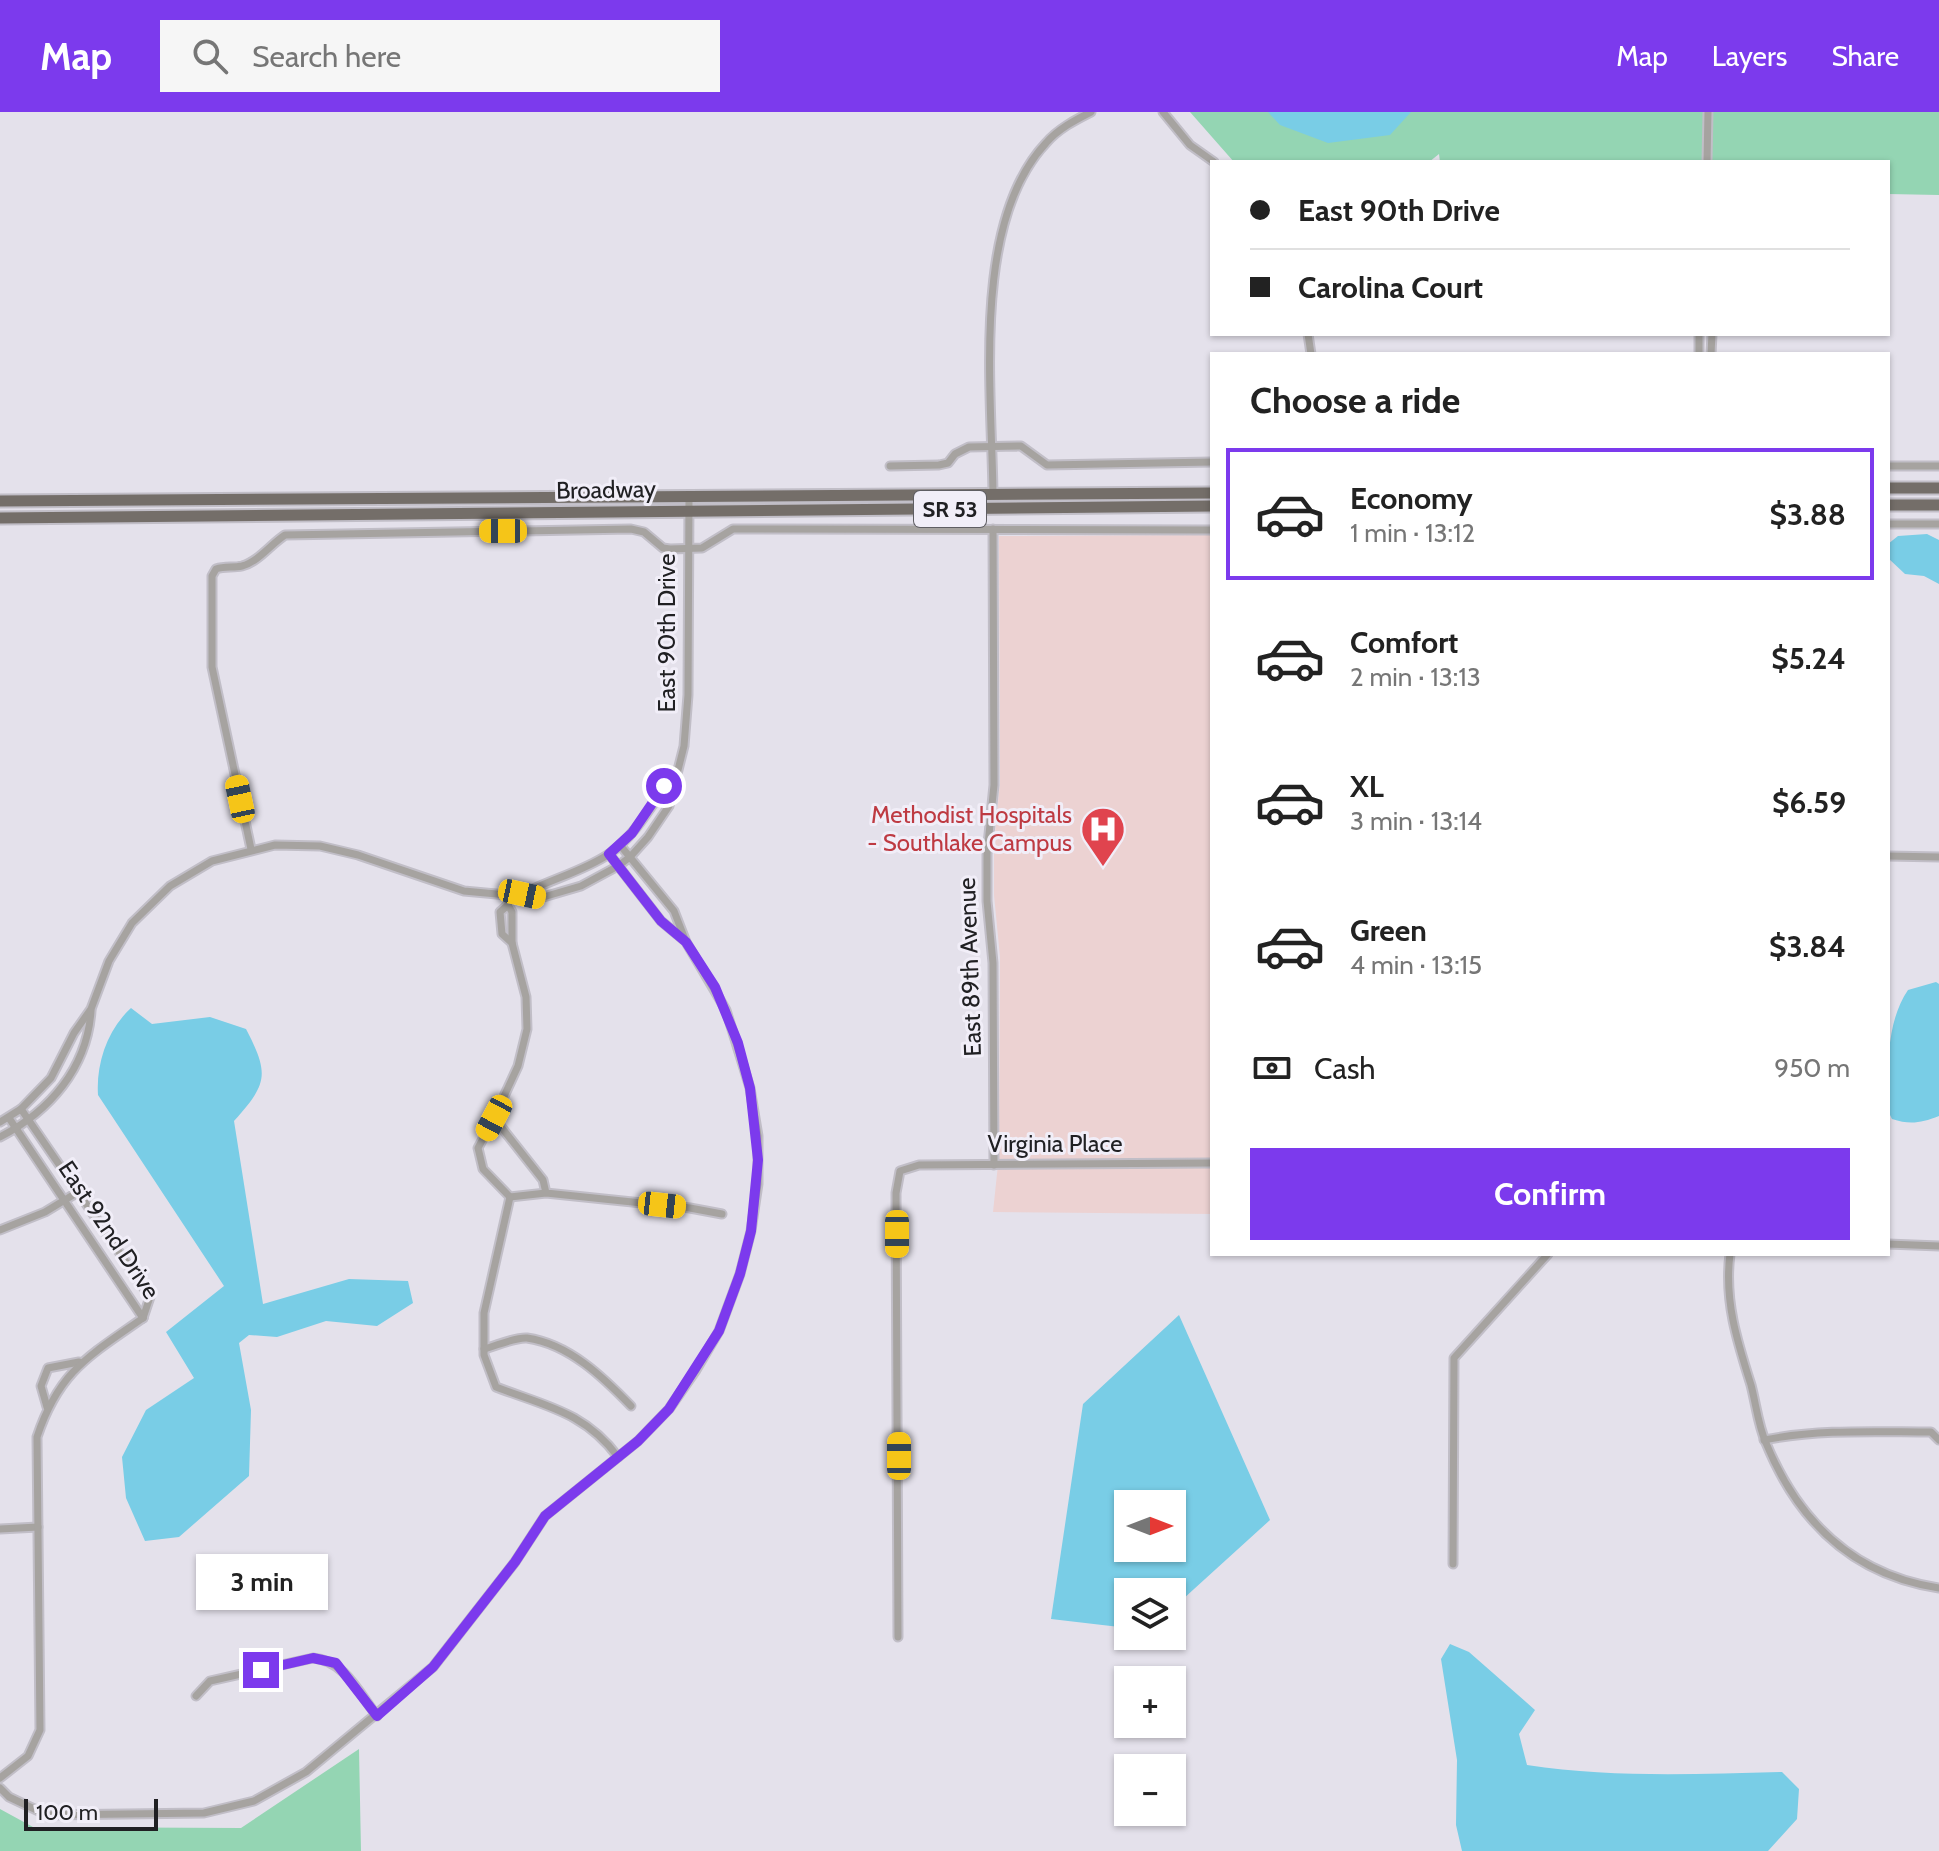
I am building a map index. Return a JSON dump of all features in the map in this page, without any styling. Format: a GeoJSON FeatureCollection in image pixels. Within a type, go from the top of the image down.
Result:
{"type":"FeatureCollection","features":[{"type":"Feature","properties":{"kind":"main road"},"geometry":{"type":"LineString","coordinates":[[1890,488],[1939,488]]}},
{"type":"Feature","properties":{"kind":"main road","name":"Broadway"},"geometry":{"type":"LineString","coordinates":[[0,501],[1210,493]]}},
{"type":"Feature","properties":{"kind":"main road"},"geometry":{"type":"LineString","coordinates":[[1890,505],[1939,505]]}},
{"type":"Feature","properties":{"kind":"main road","name":"Broadway"},"geometry":{"type":"LineString","coordinates":[[0,518],[1210,506]]}},
{"type":"Feature","properties":{"kind":"street"},"geometry":{"type":"LineString","coordinates":[[993,495],[990,309],[1007,210],[1019,182],[1046,143],[1069,124],[1091,112]]}},
{"type":"Feature","properties":{"kind":"street"},"geometry":{"type":"LineString","coordinates":[[1163,112],[1190,145],[1211,160]]}},
{"type":"Feature","properties":{"kind":"street"},"geometry":{"type":"LineString","coordinates":[[1707,160],[1708,112]]}},
{"type":"Feature","properties":{"kind":"street"},"geometry":{"type":"LineString","coordinates":[[890,466],[948,463],[955,454],[969,447],[1021,446],[1047,465],[1210,462]]}},
{"type":"Feature","properties":{"kind":"street"},"geometry":{"type":"LineString","coordinates":[[1890,466],[1939,466]]}},
{"type":"Feature","properties":{"kind":"street","name":"East 90th Drive"},"geometry":{"type":"LineString","coordinates":[[91,1009],[109,961],[132,923],[151,903],[190,872],[212,861],[251,849],[302,844],[337,849],[464,891],[540,898],[556,895],[618,866],[630,857],[669,806],[687,725],[689,497]]}},
{"type":"Feature","properties":{"kind":"street"},"geometry":{"type":"LineString","coordinates":[[1890,524],[1939,524]]}},
{"type":"Feature","properties":{"kind":"street"},"geometry":{"type":"LineString","coordinates":[[251,849],[212,667],[212,576],[216,569],[241,566],[252,561],[285,535],[631,529],[652,537],[663,548],[688,549],[713,544],[733,529],[1210,530]]}},
{"type":"Feature","properties":{"kind":"street","name":"East 89th Avenue"},"geometry":{"type":"LineString","coordinates":[[993,529],[994,785],[987,854],[987,901],[993,963],[994,1165]]}},
{"type":"Feature","properties":{"kind":"street","name":"East 90th Drive"},"geometry":{"type":"LineString","coordinates":[[522,894],[540,884],[577,872],[609,854],[647,814],[678,769]]}},
{"type":"Feature","properties":{"kind":"street"},"geometry":{"type":"LineString","coordinates":[[0,1788],[9,1797],[47,1815],[204,1813],[254,1801],[306,1772],[433,1667],[515,1562],[545,1516],[618,1457],[669,1409],[719,1331],[740,1274],[758,1184],[758,1136],[738,1043],[715,987],[686,942],[674,911],[620,845]]}},
{"type":"Feature","properties":{"kind":"street"},"geometry":{"type":"LineString","coordinates":[[609,854],[661,921],[686,942]]}},
{"type":"Feature","properties":{"kind":"street"},"geometry":{"type":"LineString","coordinates":[[1890,856],[1939,857]]}},
{"type":"Feature","properties":{"kind":"street"},"geometry":{"type":"LineString","coordinates":[[508,895],[512,912],[512,943],[526,997],[527,1029],[518,1066],[478,1148],[483,1169],[510,1197]]}},
{"type":"Feature","properties":{"kind":"street"},"geometry":{"type":"LineString","coordinates":[[0,1122],[21,1109],[51,1078],[74,1033],[91,1009]]}},
{"type":"Feature","properties":{"kind":"street"},"geometry":{"type":"LineString","coordinates":[[0,1137],[43,1109],[77,1064],[89,1037],[91,1009]]}},
{"type":"Feature","properties":{"kind":"street","name":"East 92nd Drive"},"geometry":{"type":"LineString","coordinates":[[21,1109],[150,1297],[143,1318]]}},
{"type":"Feature","properties":{"kind":"street","name":"East 92nd Drive"},"geometry":{"type":"LineString","coordinates":[[9,1118],[143,1318]]}},
{"type":"Feature","properties":{"kind":"street"},"geometry":{"type":"LineString","coordinates":[[494,1118],[543,1180],[546,1193]]}},
{"type":"Feature","properties":{"kind":"street","name":"Virginia Place"},"geometry":{"type":"LineString","coordinates":[[898,1637],[896,1193],[900,1171],[919,1165],[1210,1163]]}},
{"type":"Feature","properties":{"kind":"street"},"geometry":{"type":"LineString","coordinates":[[0,1230],[45,1212],[78,1192]]}},
{"type":"Feature","properties":{"kind":"street"},"geometry":{"type":"LineString","coordinates":[[510,1197],[546,1193],[722,1214]]}},
{"type":"Feature","properties":{"kind":"street"},"geometry":{"type":"LineString","coordinates":[[510,1197],[484,1313],[484,1349],[496,1387],[582,1421],[601,1434],[618,1457]]}},
{"type":"Feature","properties":{"kind":"street"},"geometry":{"type":"LineString","coordinates":[[1890,1244],[1939,1246]]}},
{"type":"Feature","properties":{"kind":"street"},"geometry":{"type":"LineString","coordinates":[[1453,1564],[1454,1358],[1546,1256]]}},
{"type":"Feature","properties":{"kind":"street"},"geometry":{"type":"LineString","coordinates":[[1730,1256],[1729,1308],[1764,1440],[1797,1504],[1828,1538],[1865,1564],[1939,1588]]}},
{"type":"Feature","properties":{"kind":"street"},"geometry":{"type":"LineString","coordinates":[[0,1778],[28,1756],[40,1730],[37,1437],[47,1407],[79,1362],[143,1318]]}},
{"type":"Feature","properties":{"kind":"street"},"geometry":{"type":"LineString","coordinates":[[484,1349],[524,1338],[559,1349],[599,1374],[631,1406]]}},
{"type":"Feature","properties":{"kind":"street"},"geometry":{"type":"LineString","coordinates":[[47,1407],[41,1386],[48,1368],[79,1362]]}},
{"type":"Feature","properties":{"kind":"street"},"geometry":{"type":"LineString","coordinates":[[1764,1440],[1800,1433],[1895,1432],[1931,1432],[1939,1440]]}},
{"type":"Feature","properties":{"kind":"street"},"geometry":{"type":"LineString","coordinates":[[0,1529],[38,1527]]}},
{"type":"Feature","properties":{"kind":"street"},"geometry":{"type":"LineString","coordinates":[[196,1696],[210,1681],[324,1658],[336,1663],[377,1716]]}},
{"type":"Feature","properties":{"kind":"shaded area","name":"Methodist Hospitals - Southlake Campus"},"geometry":{"type":"Polygon","coordinates":[[[1210,535],[1210,1214],[993,1212],[999,1155],[1000,957],[994,895],[994,842],[1000,783],[999,536],[1210,535]]]}},
{"type":"Feature","properties":{"kind":"green space"},"geometry":{"type":"Polygon","coordinates":[[[1190,112],[1939,112],[1939,195],[1890,194],[1890,160],[1440,160],[1439,154],[1432,160],[1232,160],[1190,112]]]}},
{"type":"Feature","properties":{"kind":"green space"},"geometry":{"type":"Polygon","coordinates":[[[359,1749],[361,1851],[0,1851],[0,1809],[33,1827],[241,1828],[359,1749]]]}},
{"type":"Feature","properties":{"kind":"water"},"geometry":{"type":"Polygon","coordinates":[[[1268,112],[1411,112],[1390,135],[1328,143],[1280,125],[1268,112]]]}},
{"type":"Feature","properties":{"kind":"water"},"geometry":{"type":"Polygon","coordinates":[[[1927,534],[1939,540],[1939,584],[1924,576],[1905,574],[1890,560],[1890,542],[1898,536],[1927,534]]]}},
{"type":"Feature","properties":{"kind":"water"},"geometry":{"type":"Polygon","coordinates":[[[1936,982],[1939,984],[1939,1116],[1916,1122],[1892,1119],[1890,1115],[1892,1033],[1895,1018],[1908,990],[1936,982]]]}},
{"type":"Feature","properties":{"kind":"water"},"geometry":{"type":"Polygon","coordinates":[[[131,1008],[152,1024],[210,1017],[246,1029],[254,1045],[261,1069],[259,1088],[234,1121],[263,1304],[349,1279],[408,1281],[413,1303],[377,1326],[326,1321],[277,1337],[249,1335],[239,1343],[251,1410],[249,1476],[179,1537],[145,1541],[126,1498],[122,1457],[146,1410],[194,1378],[166,1332],[224,1286],[98,1095],[101,1060],[109,1037],[131,1008]]]}},
{"type":"Feature","properties":{"kind":"water"},"geometry":{"type":"Polygon","coordinates":[[[1179,1315],[1270,1520],[1186,1596],[1186,1578],[1114,1578],[1114,1626],[1051,1619],[1083,1404],[1179,1315]]]}},
{"type":"Feature","properties":{"kind":"water"},"geometry":{"type":"Polygon","coordinates":[[[1450,1644],[1469,1652],[1535,1710],[1519,1734],[1527,1765],[1622,1773],[1782,1772],[1799,1789],[1797,1819],[1768,1851],[1462,1851],[1456,1825],[1457,1760],[1441,1659],[1450,1644]]]}},
{"type":"Feature","properties":{"kind":"place","name":"Methodist Hospitals - Southlake Campus"},"geometry":{"type":"Point","coordinates":[1103,868]}},
{"type":"Feature","properties":{"kind":"route"},"geometry":{"type":"LineString","coordinates":[[261,1670],[324,1658],[336,1663],[377,1716],[433,1667],[515,1562],[545,1516],[638,1441],[669,1409],[719,1331],[740,1274],[758,1184],[758,1136],[750,1088],[728,1013],[715,987],[686,942],[661,921],[609,854],[632,833],[664,786]]}}]}
